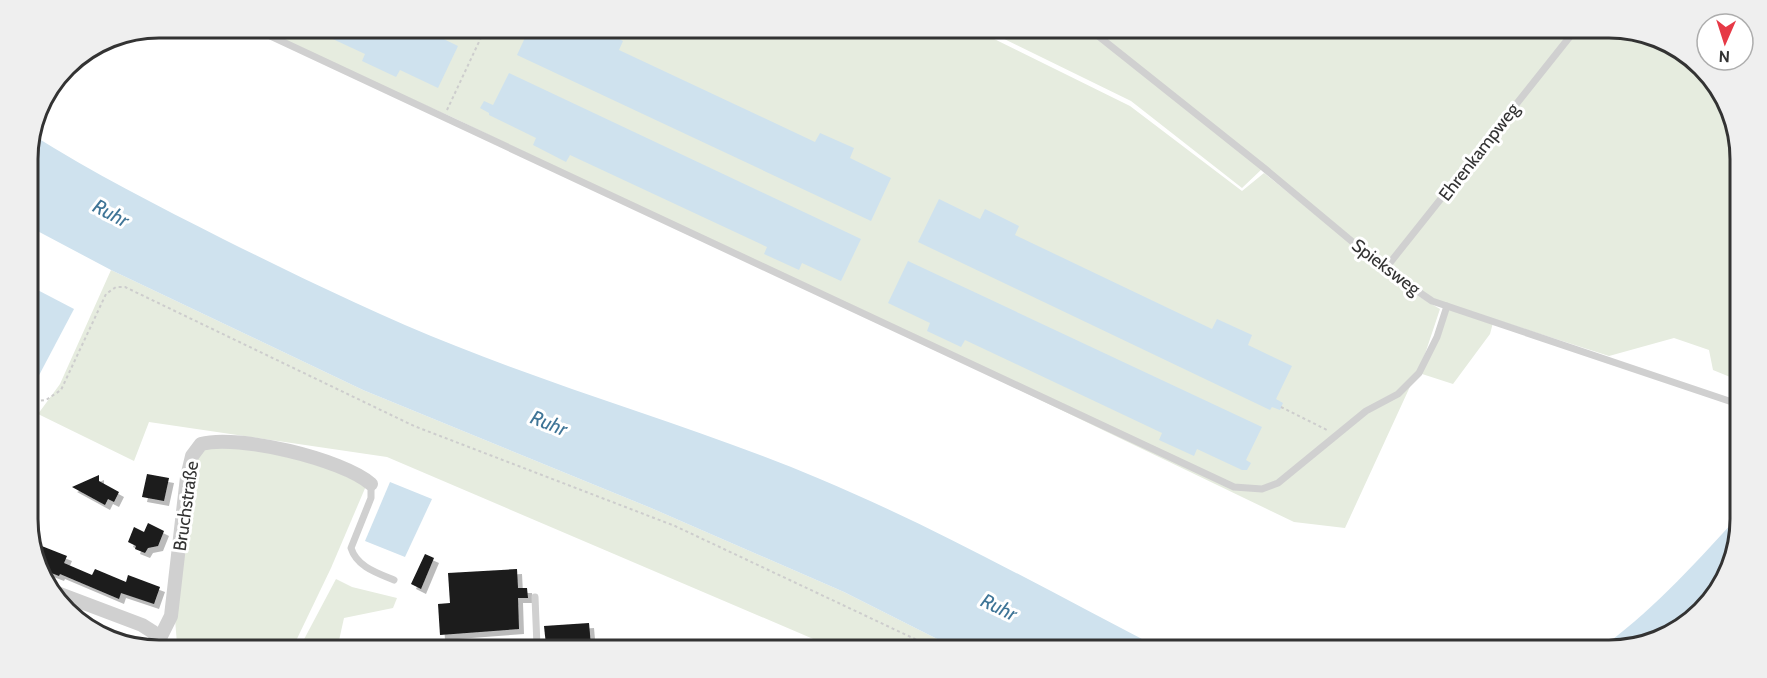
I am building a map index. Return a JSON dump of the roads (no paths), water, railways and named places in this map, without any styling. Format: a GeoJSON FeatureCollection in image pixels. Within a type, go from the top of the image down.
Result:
{"type":"FeatureCollection","features":[{"type":"Feature","properties":{"kind":"street","name":"Bruchstraße"},"geometry":{"type":"LineString","coordinates":[[161,640],[171,616],[187,477],[192,456],[201,444],[235,444],[305,454],[342,466],[360,475],[370,484]]}},
{"type":"Feature","properties":{"kind":"street","name":"Bruchstraße"},"geometry":{"type":"LineString","coordinates":[[65,596],[142,626],[160,640]]}},
{"type":"Feature","properties":{"kind":"lane"},"geometry":{"type":"LineString","coordinates":[[274,38],[1234,487],[1262,489],[1278,483],[1366,411],[1398,394],[1419,374],[1437,337],[1447,306]]}},
{"type":"Feature","properties":{"kind":"lane","name":"Spieksweg"},"geometry":{"type":"LineString","coordinates":[[1101,38],[1264,168],[1385,269],[1417,292],[1447,306],[1730,401]]}},
{"type":"Feature","properties":{"kind":"lane","name":"Ehrenkampweg"},"geometry":{"type":"LineString","coordinates":[[1385,269],[1569,38]]}},
{"type":"Feature","properties":{"kind":"lane"},"geometry":{"type":"LineString","coordinates":[[370,484],[371,498],[351,548],[353,554],[366,568],[394,580]]}},
{"type":"Feature","properties":{"kind":"lane"},"geometry":{"type":"LineString","coordinates":[[535,597],[537,640]]}},
{"type":"Feature","properties":{"kind":"water"},"geometry":{"type":"Polygon","coordinates":[[[331,38],[442,38],[458,46],[438,88],[400,70],[396,77],[362,61],[365,54],[331,38]]]}},
{"type":"Feature","properties":{"kind":"water"},"geometry":{"type":"Polygon","coordinates":[[[525,38],[617,38],[623,41],[619,50],[815,142],[820,133],[854,148],[850,158],[891,178],[871,221],[517,55],[525,38]]]}},
{"type":"Feature","properties":{"kind":"water"},"geometry":{"type":"Polygon","coordinates":[[[509,73],[861,239],[841,281],[802,263],[799,270],[764,254],[767,247],[570,155],[566,162],[533,145],[536,138],[489,115],[480,108],[484,101],[493,105],[509,73]]]}},
{"type":"Feature","properties":{"kind":"water","name":"Ruhr"},"geometry":{"type":"Polygon","coordinates":[[[39,139],[174,214],[368,309],[501,363],[730,444],[820,479],[950,539],[1144,640],[939,640],[844,592],[651,508],[363,390],[111,270],[38,231],[39,139]]]}},
{"type":"Feature","properties":{"kind":"water"},"geometry":{"type":"Polygon","coordinates":[[[939,199],[980,219],[985,209],[1019,226],[1015,235],[1212,329],[1217,319],[1252,335],[1248,345],[1292,366],[1276,399],[1283,403],[1280,410],[1272,407],[1270,410],[918,242],[939,199]]]}},
{"type":"Feature","properties":{"kind":"water"},"geometry":{"type":"Polygon","coordinates":[[[908,261],[1262,427],[1246,460],[1251,463],[1247,470],[1242,470],[1197,449],[1194,456],[1159,440],[1162,433],[965,340],[961,347],[927,331],[930,323],[888,303],[908,261]]]}},
{"type":"Feature","properties":{"kind":"water"},"geometry":{"type":"Polygon","coordinates":[[[38,290],[74,309],[38,377],[38,290]]]}},
{"type":"Feature","properties":{"kind":"water"},"geometry":{"type":"Polygon","coordinates":[[[390,482],[432,499],[405,557],[365,541],[390,482]]]}},
{"type":"Feature","properties":{"kind":"water"},"geometry":{"type":"Polygon","coordinates":[[[1729,526],[1723,559],[1717,573],[1705,593],[1694,605],[1682,616],[1648,634],[1612,640],[1652,606],[1729,526]]]}}]}
